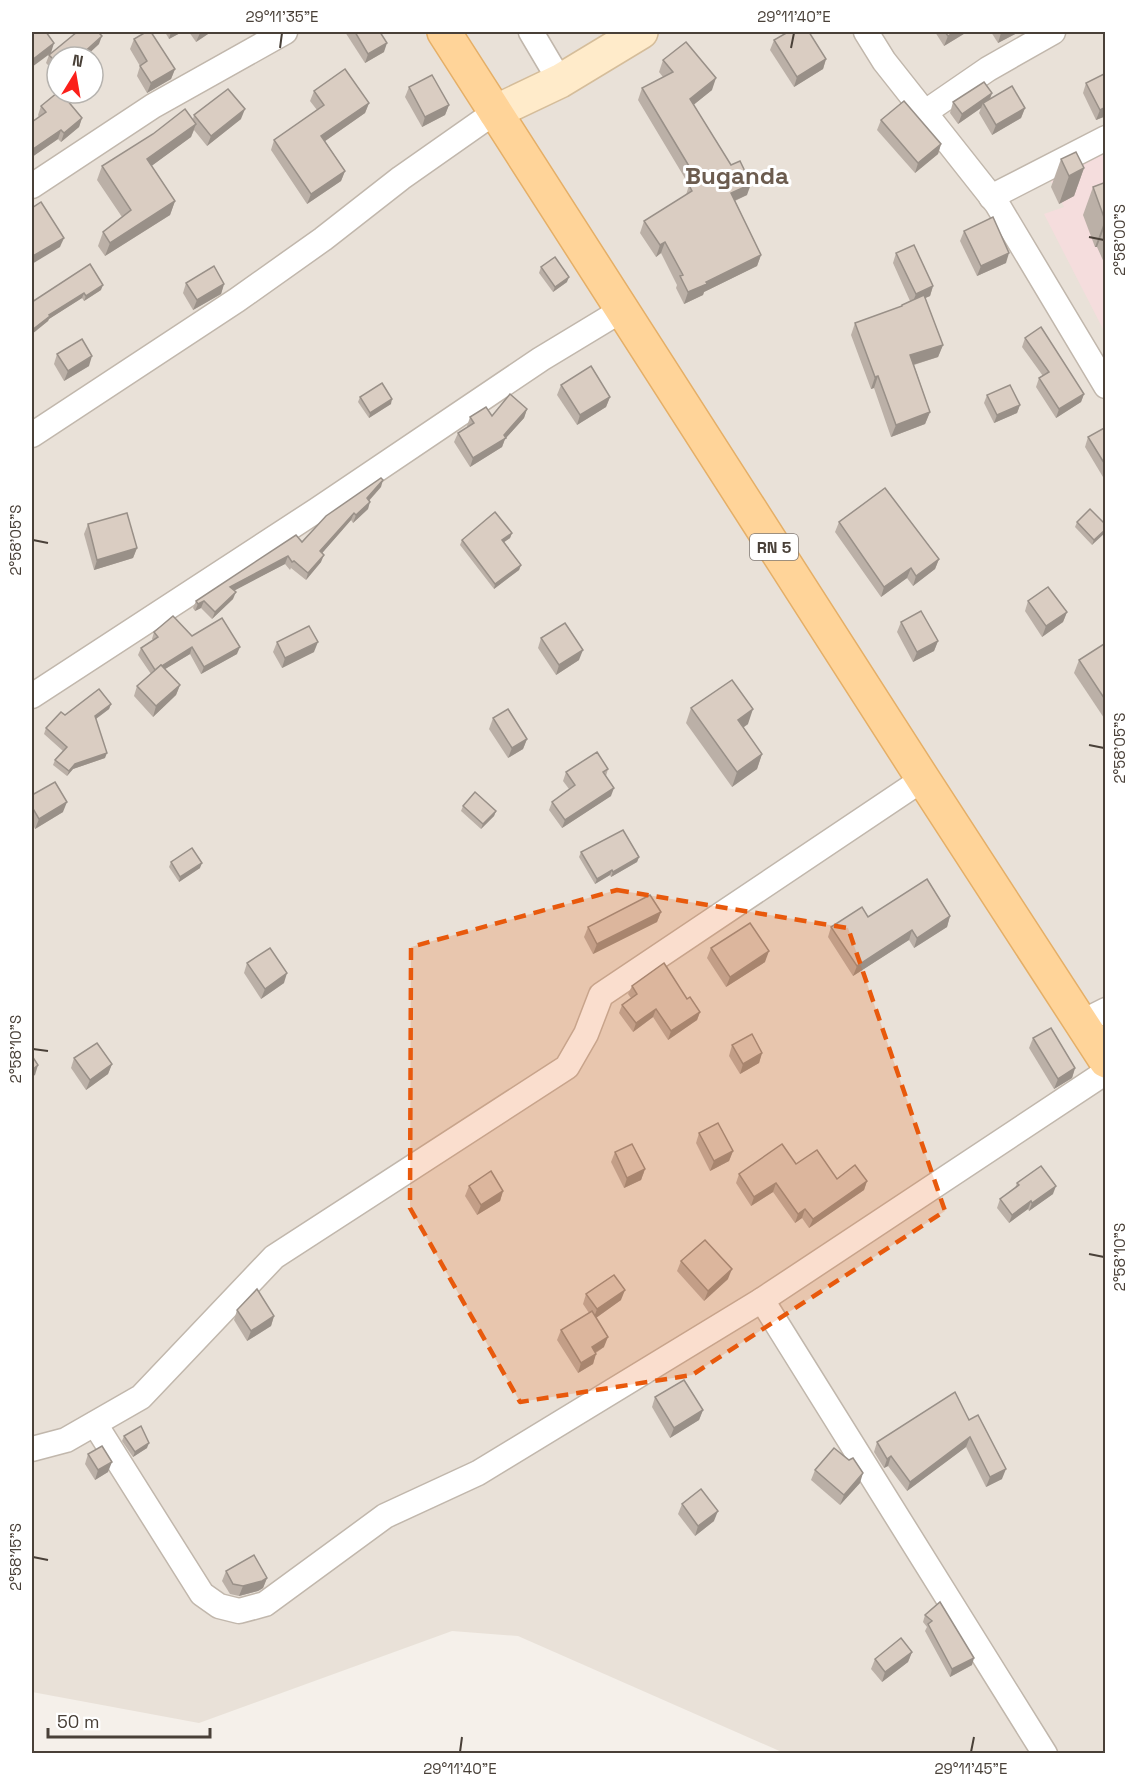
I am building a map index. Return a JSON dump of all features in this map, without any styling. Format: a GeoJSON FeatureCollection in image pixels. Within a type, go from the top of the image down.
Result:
{"type":"FeatureCollection","features":[{"type":"Feature","properties":{"kind":"main road","name":"RN 5"},"geometry":{"type":"LineString","coordinates":[[444,32],[923,779],[1093,1017],[1106,1061]]}},
{"type":"Feature","properties":{"kind":"street"},"geometry":{"type":"LineString","coordinates":[[33,182],[153,106],[285,32]]}},
{"type":"Feature","properties":{"kind":"street"},"geometry":{"type":"LineString","coordinates":[[531,32],[560,81]]}},
{"type":"Feature","properties":{"kind":"street"},"geometry":{"type":"LineString","coordinates":[[32,435],[237,300],[323,239],[401,178],[495,112],[560,81],[641,32]]}},
{"type":"Feature","properties":{"kind":"street"},"geometry":{"type":"LineString","coordinates":[[866,32],[924,113],[991,197],[1106,386]]}},
{"type":"Feature","properties":{"kind":"street"},"geometry":{"type":"LineString","coordinates":[[924,113],[988,69],[1053,32]]}},
{"type":"Feature","properties":{"kind":"street"},"geometry":{"type":"LineString","coordinates":[[991,197],[1106,138]]}},
{"type":"Feature","properties":{"kind":"street"},"geometry":{"type":"LineString","coordinates":[[32,696],[317,510],[541,359],[622,310]]}},
{"type":"Feature","properties":{"kind":"street"},"geometry":{"type":"LineString","coordinates":[[32,1449],[66,1440],[141,1397],[274,1257],[567,1067],[586,1034],[601,995],[923,779]]}},
{"type":"Feature","properties":{"kind":"street"},"geometry":{"type":"LineString","coordinates":[[95,1424],[202,1594],[219,1606],[239,1611],[265,1604],[385,1515],[478,1473],[762,1300],[1106,1072]]}},
{"type":"Feature","properties":{"kind":"street"},"geometry":{"type":"LineString","coordinates":[[762,1300],[1045,1754]]}},
{"type":"Feature","properties":{"kind":"highlighted area"},"geometry":{"type":"Polygon","coordinates":[[[617,890],[848,928],[945,1211],[692,1375],[520,1402],[410,1208],[411,947],[617,890]]]}},
{"type":"Feature","properties":{"kind":"shaded area"},"geometry":{"type":"Polygon","coordinates":[[[32,32],[1105,32],[1105,1753],[784,1753],[518,1636],[452,1631],[199,1723],[32,1692],[32,32]]]}},
{"type":"Feature","properties":{"kind":"shaded area"},"geometry":{"type":"Polygon","coordinates":[[[1105,148],[1105,333],[1044,214],[1064,207],[1047,174],[1105,148]]]}},
{"type":"Feature","properties":{"kind":"building"},"geometry":{"type":"Polygon","coordinates":[[[32,32],[46,32],[54,43],[45,45],[45,50],[32,60],[32,32]]]}},
{"type":"Feature","properties":{"kind":"building"},"geometry":{"type":"Polygon","coordinates":[[[77,32],[98,32],[102,36],[92,45],[61,45],[77,32]]]}},
{"type":"Feature","properties":{"kind":"building"},"geometry":{"type":"Polygon","coordinates":[[[146,32],[151,32],[175,69],[151,83],[140,66],[147,61],[134,39],[146,32]]]}},
{"type":"Feature","properties":{"kind":"building"},"geometry":{"type":"Polygon","coordinates":[[[355,32],[380,32],[387,43],[368,54],[355,32]]]}},
{"type":"Feature","properties":{"kind":"building"},"geometry":{"type":"Polygon","coordinates":[[[788,32],[809,32],[826,59],[797,77],[774,40],[788,32]]]}},
{"type":"Feature","properties":{"kind":"building"},"geometry":{"type":"Polygon","coordinates":[[[686,42],[716,78],[690,99],[731,165],[740,161],[751,184],[731,193],[761,255],[688,292],[680,276],[683,275],[665,242],[660,245],[644,221],[692,191],[689,185],[698,181],[642,88],[673,72],[663,60],[686,42]]]}},
{"type":"Feature","properties":{"kind":"building"},"geometry":{"type":"Polygon","coordinates":[[[345,69],[369,103],[321,136],[345,171],[311,194],[274,140],[324,105],[314,91],[345,69]]]}},
{"type":"Feature","properties":{"kind":"building"},"geometry":{"type":"Polygon","coordinates":[[[1106,73],[1106,107],[1100,110],[1086,83],[1106,73]]]}},
{"type":"Feature","properties":{"kind":"building"},"geometry":{"type":"Polygon","coordinates":[[[432,75],[449,105],[425,117],[409,87],[432,75]]]}},
{"type":"Feature","properties":{"kind":"building"},"geometry":{"type":"Polygon","coordinates":[[[984,82],[992,93],[962,114],[953,102],[984,82]]]}},
{"type":"Feature","properties":{"kind":"building"},"geometry":{"type":"Polygon","coordinates":[[[1012,86],[1025,108],[996,125],[983,103],[1012,86]]]}},
{"type":"Feature","properties":{"kind":"building"},"geometry":{"type":"Polygon","coordinates":[[[228,89],[245,109],[211,136],[194,115],[228,89]]]}},
{"type":"Feature","properties":{"kind":"building"},"geometry":{"type":"Polygon","coordinates":[[[904,101],[941,144],[918,163],[881,120],[904,101]]]}},
{"type":"Feature","properties":{"kind":"building"},"geometry":{"type":"Polygon","coordinates":[[[45,103],[45,105],[71,105],[82,118],[64,133],[61,130],[33,149],[32,122],[46,112],[41,106],[45,103]]]}},
{"type":"Feature","properties":{"kind":"building"},"geometry":{"type":"Polygon","coordinates":[[[185,109],[196,124],[147,159],[175,201],[110,243],[103,232],[131,210],[102,166],[153,134],[185,109]]]}},
{"type":"Feature","properties":{"kind":"building"},"geometry":{"type":"Polygon","coordinates":[[[1076,152],[1084,168],[1069,176],[1061,159],[1076,152]]]}},
{"type":"Feature","properties":{"kind":"building"},"geometry":{"type":"Polygon","coordinates":[[[1106,182],[1106,220],[1105,220],[1093,187],[1106,182]]]}},
{"type":"Feature","properties":{"kind":"building"},"geometry":{"type":"Polygon","coordinates":[[[41,202],[64,238],[33,256],[32,208],[41,202]]]}},
{"type":"Feature","properties":{"kind":"building"},"geometry":{"type":"Polygon","coordinates":[[[993,217],[1009,253],[981,266],[964,231],[993,217]]]}},
{"type":"Feature","properties":{"kind":"building"},"geometry":{"type":"Polygon","coordinates":[[[914,245],[933,286],[916,294],[896,253],[914,245]]]}},
{"type":"Feature","properties":{"kind":"building"},"geometry":{"type":"Polygon","coordinates":[[[555,257],[569,277],[555,287],[541,267],[555,257]]]}},
{"type":"Feature","properties":{"kind":"building"},"geometry":{"type":"Polygon","coordinates":[[[90,264],[103,285],[86,296],[84,293],[49,315],[32,330],[32,302],[90,264]]]}},
{"type":"Feature","properties":{"kind":"building"},"geometry":{"type":"Polygon","coordinates":[[[214,266],[224,284],[197,300],[186,283],[214,266]]]}},
{"type":"Feature","properties":{"kind":"building"},"geometry":{"type":"Polygon","coordinates":[[[924,295],[943,345],[910,355],[930,412],[896,425],[855,323],[902,306],[924,295]]]}},
{"type":"Feature","properties":{"kind":"building"},"geometry":{"type":"Polygon","coordinates":[[[1041,327],[1084,394],[1059,409],[1039,378],[1049,372],[1025,338],[1041,327]]]}},
{"type":"Feature","properties":{"kind":"building"},"geometry":{"type":"Polygon","coordinates":[[[82,339],[92,356],[68,371],[57,354],[82,339]]]}},
{"type":"Feature","properties":{"kind":"building"},"geometry":{"type":"Polygon","coordinates":[[[591,366],[610,397],[580,415],[561,385],[591,366]]]}},
{"type":"Feature","properties":{"kind":"building"},"geometry":{"type":"Polygon","coordinates":[[[382,383],[392,399],[370,413],[360,397],[382,383]]]}},
{"type":"Feature","properties":{"kind":"building"},"geometry":{"type":"Polygon","coordinates":[[[1010,385],[1020,405],[997,415],[987,395],[1010,385]]]}},
{"type":"Feature","properties":{"kind":"building"},"geometry":{"type":"Polygon","coordinates":[[[510,394],[527,409],[504,435],[506,438],[473,458],[458,433],[474,423],[470,417],[486,407],[492,416],[510,394]]]}},
{"type":"Feature","properties":{"kind":"building"},"geometry":{"type":"Polygon","coordinates":[[[1106,427],[1106,466],[1088,437],[1106,427]]]}},
{"type":"Feature","properties":{"kind":"building"},"geometry":{"type":"Polygon","coordinates":[[[381,478],[383,480],[367,498],[370,502],[356,515],[354,513],[320,551],[324,555],[308,573],[294,561],[292,562],[288,556],[230,587],[236,592],[215,612],[204,601],[198,604],[196,601],[296,535],[302,542],[326,516],[381,478]]]}},
{"type":"Feature","properties":{"kind":"building"},"geometry":{"type":"Polygon","coordinates":[[[885,488],[939,559],[916,576],[911,568],[884,587],[839,522],[885,488]]]}},
{"type":"Feature","properties":{"kind":"building"},"geometry":{"type":"Polygon","coordinates":[[[1090,509],[1106,525],[1106,529],[1094,540],[1077,522],[1090,509]]]}},
{"type":"Feature","properties":{"kind":"building"},"geometry":{"type":"Polygon","coordinates":[[[495,512],[512,533],[502,540],[521,565],[495,584],[462,540],[495,512]]]}},
{"type":"Feature","properties":{"kind":"building"},"geometry":{"type":"Polygon","coordinates":[[[127,513],[137,548],[97,560],[88,524],[127,513]]]}},
{"type":"Feature","properties":{"kind":"building"},"geometry":{"type":"Polygon","coordinates":[[[1048,587],[1067,612],[1046,626],[1028,601],[1048,587]]]}},
{"type":"Feature","properties":{"kind":"building"},"geometry":{"type":"Polygon","coordinates":[[[921,611],[938,641],[917,652],[901,622],[921,611]]]}},
{"type":"Feature","properties":{"kind":"building"},"geometry":{"type":"Polygon","coordinates":[[[173,616],[192,636],[222,618],[240,647],[204,667],[192,647],[155,670],[141,648],[158,637],[154,632],[173,616]]]}},
{"type":"Feature","properties":{"kind":"building"},"geometry":{"type":"Polygon","coordinates":[[[565,623],[583,650],[559,665],[541,638],[565,623]]]}},
{"type":"Feature","properties":{"kind":"building"},"geometry":{"type":"Polygon","coordinates":[[[309,626],[318,642],[285,658],[277,642],[309,626]]]}},
{"type":"Feature","properties":{"kind":"building"},"geometry":{"type":"Polygon","coordinates":[[[1104,644],[1106,646],[1106,701],[1079,660],[1104,644]]]}},
{"type":"Feature","properties":{"kind":"building"},"geometry":{"type":"Polygon","coordinates":[[[161,665],[180,685],[156,706],[137,686],[161,665]]]}},
{"type":"Feature","properties":{"kind":"building"},"geometry":{"type":"Polygon","coordinates":[[[732,680],[753,709],[738,720],[762,754],[737,772],[691,708],[732,680]]]}},
{"type":"Feature","properties":{"kind":"building"},"geometry":{"type":"Polygon","coordinates":[[[99,689],[111,704],[95,716],[107,753],[75,764],[69,771],[55,760],[67,747],[46,728],[61,712],[65,715],[99,689]]]}},
{"type":"Feature","properties":{"kind":"building"},"geometry":{"type":"Polygon","coordinates":[[[508,709],[527,739],[512,748],[493,718],[508,709]]]}},
{"type":"Feature","properties":{"kind":"building"},"geometry":{"type":"Polygon","coordinates":[[[597,752],[608,769],[603,772],[614,788],[565,820],[552,802],[575,785],[566,772],[597,752]]]}},
{"type":"Feature","properties":{"kind":"building"},"geometry":{"type":"Polygon","coordinates":[[[55,782],[67,802],[39,819],[32,807],[32,795],[55,782]]]}},
{"type":"Feature","properties":{"kind":"building"},"geometry":{"type":"Polygon","coordinates":[[[475,792],[496,811],[483,824],[463,806],[475,792]]]}},
{"type":"Feature","properties":{"kind":"building"},"geometry":{"type":"Polygon","coordinates":[[[623,830],[639,857],[597,879],[581,852],[623,830]]]}},
{"type":"Feature","properties":{"kind":"building"},"geometry":{"type":"Polygon","coordinates":[[[192,848],[202,863],[180,877],[171,862],[192,848]]]}},
{"type":"Feature","properties":{"kind":"building"},"geometry":{"type":"Polygon","coordinates":[[[927,879],[950,916],[917,938],[912,930],[857,966],[831,927],[862,907],[868,917],[927,879]]]}},
{"type":"Feature","properties":{"kind":"building"},"geometry":{"type":"Polygon","coordinates":[[[650,895],[661,912],[597,944],[588,927],[650,895]]]}},
{"type":"Feature","properties":{"kind":"building"},"geometry":{"type":"Polygon","coordinates":[[[750,923],[769,951],[730,977],[711,948],[750,923]]]}},
{"type":"Feature","properties":{"kind":"building"},"geometry":{"type":"Polygon","coordinates":[[[270,948],[287,973],[265,989],[247,963],[270,948]]]}},
{"type":"Feature","properties":{"kind":"building"},"geometry":{"type":"Polygon","coordinates":[[[664,963],[687,999],[690,997],[700,1012],[671,1031],[656,1009],[636,1023],[622,1005],[637,994],[632,986],[664,963]]]}},
{"type":"Feature","properties":{"kind":"building"},"geometry":{"type":"Polygon","coordinates":[[[1051,1028],[1075,1068],[1058,1079],[1033,1038],[1051,1028]]]}},
{"type":"Feature","properties":{"kind":"building"},"geometry":{"type":"Polygon","coordinates":[[[752,1034],[762,1053],[743,1064],[732,1045],[752,1034]]]}},
{"type":"Feature","properties":{"kind":"building"},"geometry":{"type":"Polygon","coordinates":[[[97,1043],[112,1064],[90,1080],[74,1058],[97,1043]]]}},
{"type":"Feature","properties":{"kind":"building"},"geometry":{"type":"Polygon","coordinates":[[[32,1056],[38,1065],[32,1070],[32,1056]]]}},
{"type":"Feature","properties":{"kind":"building"},"geometry":{"type":"Polygon","coordinates":[[[718,1123],[733,1151],[714,1161],[699,1133],[718,1123]]]}},
{"type":"Feature","properties":{"kind":"building"},"geometry":{"type":"Polygon","coordinates":[[[632,1144],[645,1169],[627,1178],[615,1152],[632,1144]]]}},
{"type":"Feature","properties":{"kind":"building"},"geometry":{"type":"Polygon","coordinates":[[[782,1144],[796,1164],[817,1150],[837,1179],[855,1165],[867,1181],[813,1219],[805,1209],[798,1214],[776,1183],[754,1197],[739,1174],[782,1144]]]}},
{"type":"Feature","properties":{"kind":"building"},"geometry":{"type":"Polygon","coordinates":[[[1041,1166],[1056,1186],[1012,1215],[1000,1199],[1019,1185],[1017,1183],[1041,1166]]]}},
{"type":"Feature","properties":{"kind":"building"},"geometry":{"type":"Polygon","coordinates":[[[491,1171],[503,1191],[481,1205],[469,1186],[491,1171]]]}},
{"type":"Feature","properties":{"kind":"building"},"geometry":{"type":"Polygon","coordinates":[[[705,1240],[732,1269],[708,1291],[681,1261],[705,1240]]]}},
{"type":"Feature","properties":{"kind":"building"},"geometry":{"type":"Polygon","coordinates":[[[614,1275],[625,1290],[597,1309],[586,1294],[614,1275]]]}},
{"type":"Feature","properties":{"kind":"building"},"geometry":{"type":"Polygon","coordinates":[[[257,1289],[274,1316],[251,1331],[237,1310],[257,1289]]]}},
{"type":"Feature","properties":{"kind":"building"},"geometry":{"type":"Polygon","coordinates":[[[592,1311],[608,1337],[592,1347],[596,1354],[581,1363],[561,1330],[592,1311]]]}},
{"type":"Feature","properties":{"kind":"building"},"geometry":{"type":"Polygon","coordinates":[[[684,1380],[703,1410],[674,1428],[655,1397],[684,1380]]]}},
{"type":"Feature","properties":{"kind":"building"},"geometry":{"type":"Polygon","coordinates":[[[955,1392],[969,1420],[978,1415],[1006,1469],[990,1477],[970,1437],[910,1482],[891,1456],[887,1459],[877,1442],[955,1392]]]}},
{"type":"Feature","properties":{"kind":"building"},"geometry":{"type":"Polygon","coordinates":[[[141,1426],[149,1443],[135,1452],[124,1436],[141,1426]]]}},
{"type":"Feature","properties":{"kind":"building"},"geometry":{"type":"Polygon","coordinates":[[[102,1446],[112,1462],[98,1470],[88,1454],[102,1446]]]}},
{"type":"Feature","properties":{"kind":"building"},"geometry":{"type":"Polygon","coordinates":[[[834,1448],[849,1460],[853,1458],[863,1473],[844,1495],[815,1470],[834,1448]]]}},
{"type":"Feature","properties":{"kind":"building"},"geometry":{"type":"Polygon","coordinates":[[[701,1489],[718,1511],[698,1526],[682,1504],[701,1489]]]}},
{"type":"Feature","properties":{"kind":"building"},"geometry":{"type":"Polygon","coordinates":[[[254,1555],[267,1578],[243,1586],[233,1584],[226,1571],[254,1555]]]}},
{"type":"Feature","properties":{"kind":"building"},"geometry":{"type":"Polygon","coordinates":[[[940,1602],[974,1658],[952,1669],[928,1624],[932,1621],[925,1615],[940,1602]]]}},
{"type":"Feature","properties":{"kind":"building"},"geometry":{"type":"Polygon","coordinates":[[[901,1638],[912,1652],[885,1672],[875,1659],[901,1638]]]}},
{"type":"Feature","properties":{"kind":"district","name":"Buganda"},"geometry":{"type":"Point","coordinates":[737,176]}}]}
